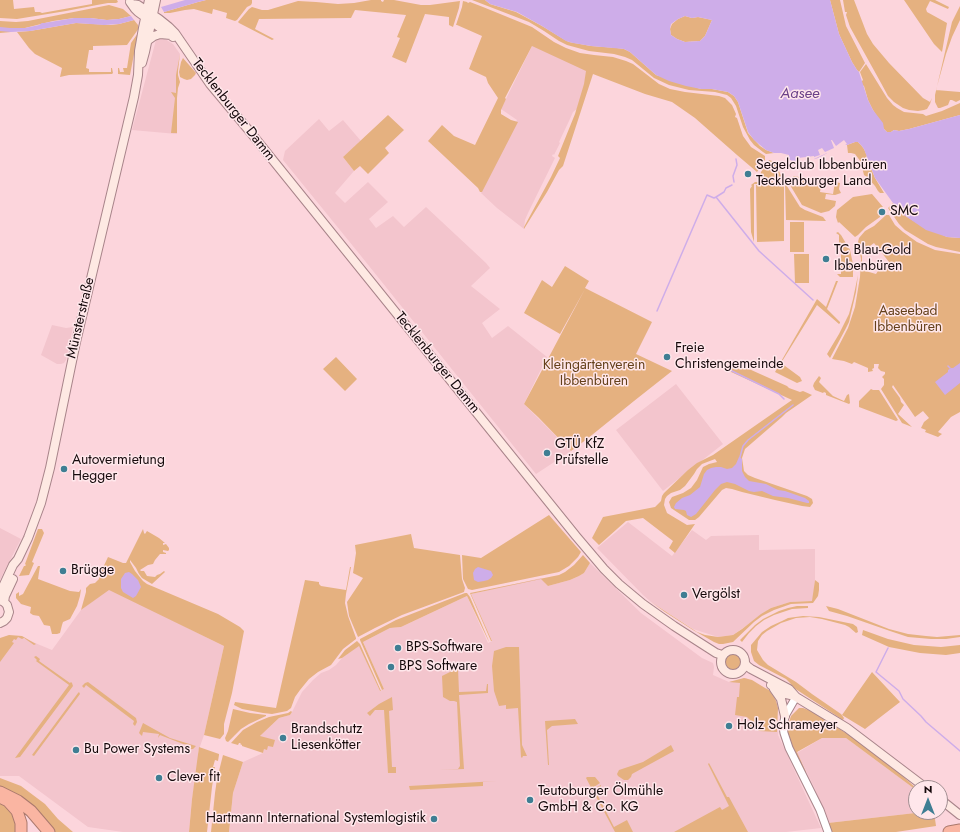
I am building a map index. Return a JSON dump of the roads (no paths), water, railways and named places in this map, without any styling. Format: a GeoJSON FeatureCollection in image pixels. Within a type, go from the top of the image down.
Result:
{"type":"FeatureCollection","features":[{"type":"Feature","properties":{"kind":"highway"},"geometry":{"type":"LineString","coordinates":[[0,792],[18,801],[31,811],[49,832]]}},
{"type":"Feature","properties":{"kind":"highway"},"geometry":{"type":"LineString","coordinates":[[0,796],[8,801],[17,811],[21,823],[21,832]]}},
{"type":"Feature","properties":{"kind":"highway"},"geometry":{"type":"LineString","coordinates":[[949,832],[960,830]]}},
{"type":"Feature","properties":{"kind":"main road","name":"Münsterstraße"},"geometry":{"type":"LineString","coordinates":[[0,593],[28,538],[41,503],[50,468],[94,262],[128,125],[138,75],[148,41],[150,0]]}},
{"type":"Feature","properties":{"kind":"main road","name":"Münsterstraße"},"geometry":{"type":"LineString","coordinates":[[138,75],[139,51],[149,16],[156,0]]}},
{"type":"Feature","properties":{"kind":"main road"},"geometry":{"type":"LineString","coordinates":[[130,2],[135,9],[149,16]]}},
{"type":"Feature","properties":{"kind":"main road","name":"Tecklenburger Damm"},"geometry":{"type":"LineString","coordinates":[[149,16],[179,40]]}},
{"type":"Feature","properties":{"kind":"main road","name":"Tecklenburger Damm"},"geometry":{"type":"LineString","coordinates":[[149,16],[169,27],[175,33],[210,84],[604,569],[643,604],[674,626],[716,653],[722,655]]}},
{"type":"Feature","properties":{"kind":"main road"},"geometry":{"type":"LineString","coordinates":[[148,41],[160,34],[171,35]]}},
{"type":"Feature","properties":{"kind":"main road","name":"Münsterstraße"},"geometry":{"type":"LineString","coordinates":[[0,623],[4,621],[8,615],[8,608],[2,601],[18,566],[18,559]]}},
{"type":"Feature","properties":{"kind":"main road"},"geometry":{"type":"LineString","coordinates":[[796,697],[786,694],[749,673],[740,672],[733,674],[725,672],[720,662],[722,655],[728,650],[736,650],[742,654],[747,666],[788,689],[796,697],[847,728],[915,780]]}},
{"type":"Feature","properties":{"kind":"main road"},"geometry":{"type":"LineString","coordinates":[[740,672],[745,663]]}},
{"type":"Feature","properties":{"kind":"main road"},"geometry":{"type":"LineString","coordinates":[[768,684],[775,689],[779,696],[785,716]]}},
{"type":"Feature","properties":{"kind":"main road"},"geometry":{"type":"LineString","coordinates":[[948,805],[960,815]]}},
{"type":"Feature","properties":{"kind":"street"},"geometry":{"type":"LineString","coordinates":[[796,697],[785,716],[783,727],[786,740],[820,810],[828,832]]}},
{"type":"Feature","properties":{"kind":"water"},"geometry":{"type":"Polygon","coordinates":[[[185,0],[206,0],[164,12],[161,7],[185,0]]]}},
{"type":"Feature","properties":{"kind":"water","name":"Aasee"},"geometry":{"type":"Polygon","coordinates":[[[485,0],[830,0],[839,34],[852,62],[859,72],[868,100],[887,132],[909,129],[960,115],[960,238],[947,237],[926,230],[898,211],[875,178],[864,149],[858,142],[842,145],[818,158],[805,162],[795,162],[788,159],[787,157],[789,155],[774,153],[766,150],[754,140],[748,132],[738,102],[734,96],[728,92],[712,89],[701,89],[669,81],[656,75],[630,52],[624,49],[591,46],[566,41],[517,12],[490,4],[485,0]],[[685,16],[671,24],[671,35],[685,42],[700,41],[705,36],[712,20],[698,17],[692,18],[685,16]]]}},
{"type":"Feature","properties":{"kind":"water"},"geometry":{"type":"Polygon","coordinates":[[[131,16],[134,20],[119,24],[104,25],[76,23],[30,31],[0,31],[0,27],[25,28],[42,23],[74,18],[107,20],[131,16]]]}},
{"type":"Feature","properties":{"kind":"water"},"geometry":{"type":"Polygon","coordinates":[[[960,363],[960,383],[945,395],[935,382],[948,372],[948,370],[960,363]]]}},
{"type":"Feature","properties":{"kind":"water"},"geometry":{"type":"Polygon","coordinates":[[[739,457],[742,459],[742,471],[749,481],[766,484],[778,490],[805,498],[809,501],[809,503],[773,496],[762,491],[749,491],[727,482],[721,484],[696,514],[691,517],[687,515],[686,511],[684,510],[675,509],[674,507],[676,503],[700,487],[704,474],[707,470],[716,467],[727,469],[732,468],[736,464],[739,457]]]}},
{"type":"Feature","properties":{"kind":"water"},"geometry":{"type":"Polygon","coordinates":[[[478,567],[491,571],[493,575],[491,578],[478,582],[474,580],[473,573],[478,567]]]}},
{"type":"Feature","properties":{"kind":"water"},"geometry":{"type":"Polygon","coordinates":[[[129,572],[138,580],[141,587],[136,596],[133,598],[123,592],[121,588],[121,579],[125,573],[129,572]]]}},
{"type":"Feature","properties":{"kind":"waterway"},"geometry":{"type":"LineString","coordinates":[[734,182],[733,176],[737,165],[736,159]]}},
{"type":"Feature","properties":{"kind":"waterway"},"geometry":{"type":"LineString","coordinates":[[657,311],[707,195],[714,198],[732,185]]}},
{"type":"Feature","properties":{"kind":"waterway"},"geometry":{"type":"LineString","coordinates":[[716,197],[759,251],[813,300]]}},
{"type":"Feature","properties":{"kind":"waterway"},"geometry":{"type":"LineString","coordinates":[[730,370],[779,394],[784,399]]}},
{"type":"Feature","properties":{"kind":"waterway"},"geometry":{"type":"LineString","coordinates":[[740,457],[743,446],[748,440],[793,405]]}},
{"type":"Feature","properties":{"kind":"waterway"},"geometry":{"type":"LineString","coordinates":[[888,648],[876,672],[899,691],[903,699],[926,722],[960,751]]}},
{"type":"Feature","properties":{"kind":"place","name":"Segelclub Ibbenbüren Tecklenburger Land"},"geometry":{"type":"Point","coordinates":[748,174]}},
{"type":"Feature","properties":{"kind":"place","name":"SMC"},"geometry":{"type":"Point","coordinates":[882,212]}},
{"type":"Feature","properties":{"kind":"place","name":"TC Blau-Gold Ibbenbüren"},"geometry":{"type":"Point","coordinates":[826,259]}},
{"type":"Feature","properties":{"kind":"place","name":"Freie Christengemeinde"},"geometry":{"type":"Point","coordinates":[667,357]}},
{"type":"Feature","properties":{"kind":"place","name":"GTÜ KfZ Prüfstelle"},"geometry":{"type":"Point","coordinates":[547,453]}},
{"type":"Feature","properties":{"kind":"place","name":"Autovermietung Hegger"},"geometry":{"type":"Point","coordinates":[64,469]}},
{"type":"Feature","properties":{"kind":"place","name":"Brügge"},"geometry":{"type":"Point","coordinates":[63,571]}},
{"type":"Feature","properties":{"kind":"place","name":"Vergölst"},"geometry":{"type":"Point","coordinates":[684,595]}},
{"type":"Feature","properties":{"kind":"place","name":"BPS-Software"},"geometry":{"type":"Point","coordinates":[398,648]}},
{"type":"Feature","properties":{"kind":"place","name":"BPS Software"},"geometry":{"type":"Point","coordinates":[391,667]}},
{"type":"Feature","properties":{"kind":"place","name":"Holz Schrameyer"},"geometry":{"type":"Point","coordinates":[729,726]}},
{"type":"Feature","properties":{"kind":"place","name":"Brandschutz Liesenkötter"},"geometry":{"type":"Point","coordinates":[283,738]}},
{"type":"Feature","properties":{"kind":"place","name":"Bu Power Systems"},"geometry":{"type":"Point","coordinates":[76,750]}},
{"type":"Feature","properties":{"kind":"place","name":"Clever fit"},"geometry":{"type":"Point","coordinates":[159,778]}},
{"type":"Feature","properties":{"kind":"place","name":"Teutoburger Ölmühle GmbH & Co. KG"},"geometry":{"type":"Point","coordinates":[530,800]}},
{"type":"Feature","properties":{"kind":"place","name":"Hartmann International Systemlogistik"},"geometry":{"type":"Point","coordinates":[434,819]}},
{"type":"Feature","properties":{"kind":"park label","name":"Aaseebad Ibbenbüren"},"geometry":{"type":"Point","coordinates":[908,320]}},
{"type":"Feature","properties":{"kind":"park label","name":"Kleingärtenverein Ibbenbüren"},"geometry":{"type":"Point","coordinates":[594,374]}}]}
